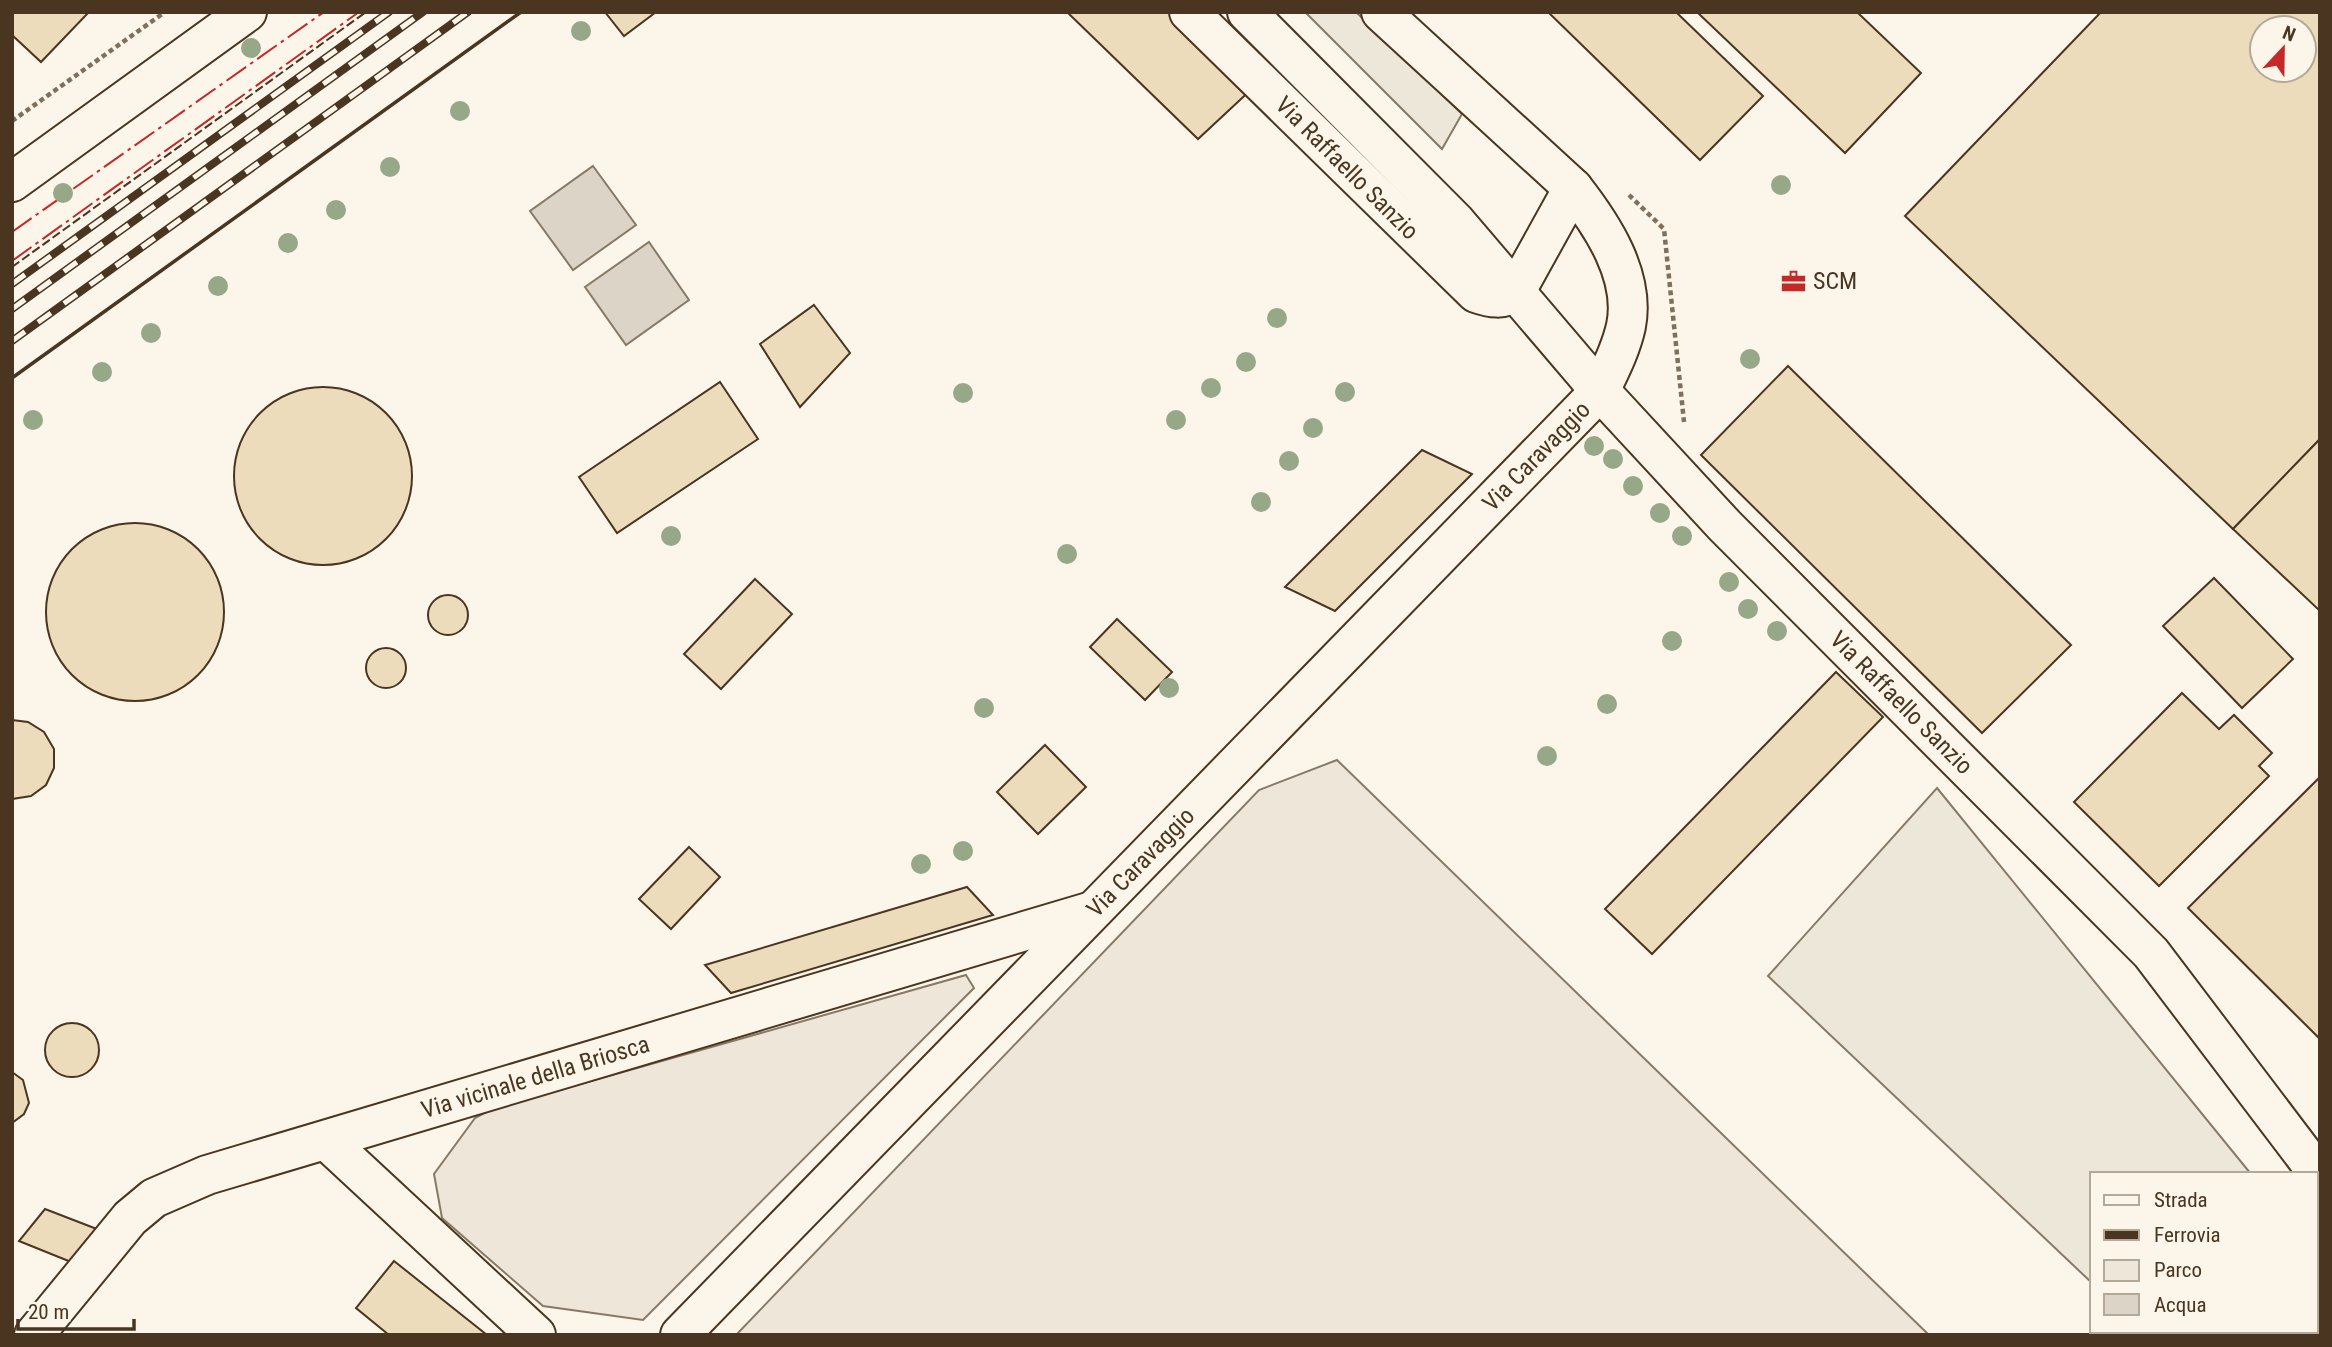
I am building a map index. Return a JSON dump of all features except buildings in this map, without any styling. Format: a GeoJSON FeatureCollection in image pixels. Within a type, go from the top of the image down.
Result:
{"type":"FeatureCollection","features":[{"type":"Feature","properties":{"kind":"street"},"geometry":{"type":"LineString","coordinates":[[12,182],[247,12]]}},
{"type":"Feature","properties":{"kind":"street","name":"Via Raffaello Sanzio"},"geometry":{"type":"LineString","coordinates":[[1189,12],[1466,286],[1488,297],[1509,296],[1516,291]]}},
{"type":"Feature","properties":{"kind":"street","name":"Via Raffaello Sanzio"},"geometry":{"type":"LineString","coordinates":[[1247,12],[1457,222],[1600,391],[1725,526],[2151,953],[2317,1172]]}},
{"type":"Feature","properties":{"kind":"street"},"geometry":{"type":"LineString","coordinates":[[1381,12],[1573,188],[1606,236],[1625,286],[1626,325],[1600,391]]}},
{"type":"Feature","properties":{"kind":"street"},"geometry":{"type":"LineString","coordinates":[[1516,291],[1573,188]]}},
{"type":"Feature","properties":{"kind":"street","name":"Via Caravaggio"},"geometry":{"type":"LineString","coordinates":[[680,1335],[1600,391]]}},
{"type":"Feature","properties":{"kind":"street","name":"Via vicinale della Briosca"},"geometry":{"type":"LineString","coordinates":[[34,1335],[106,1243],[154,1198],[207,1175],[1094,911]]}},
{"type":"Feature","properties":{"kind":"street","name":"Via Raffaello Sanzio"},"geometry":{"type":"LineString","coordinates":[[2279,1121],[2320,1165]]}},
{"type":"Feature","properties":{"kind":"street"},"geometry":{"type":"LineString","coordinates":[[327,1141],[536,1335]]}},
{"type":"Feature","properties":{"kind":"path"},"geometry":{"type":"LineString","coordinates":[[12,121],[165,12]]}},
{"type":"Feature","properties":{"kind":"green space"},"geometry":{"type":"Polygon","coordinates":[[[1337,760],[1929,1335],[736,1335],[1259,790],[1337,760]]]}},
{"type":"Feature","properties":{"kind":"green space"},"geometry":{"type":"Polygon","coordinates":[[[966,975],[974,988],[643,1320],[543,1306],[442,1218],[434,1174],[475,1118],[492,1109],[966,975]]]}},
{"type":"Feature","properties":{"kind":"shaded area"},"geometry":{"type":"Polygon","coordinates":[[[1305,12],[1356,12],[1462,114],[1442,149],[1305,12]]]}},
{"type":"Feature","properties":{"kind":"shaded area"},"geometry":{"type":"Polygon","coordinates":[[[1937,788],[2249,1172],[2090,1172],[2090,1281],[1768,976],[1937,788]]]}},
{"type":"Feature","properties":{"kind":"shaded area"},"geometry":{"type":"Polygon","coordinates":[[[2318,1256],[2320,1258],[2320,1335],[2145,1333],[2318,1333],[2318,1256]]]}},
{"type":"Feature","properties":{"kind":"water"},"geometry":{"type":"Polygon","coordinates":[[[593,166],[636,225],[573,270],[530,211],[593,166]]]}},
{"type":"Feature","properties":{"kind":"water"},"geometry":{"type":"Polygon","coordinates":[[[649,242],[689,300],[626,345],[585,287],[649,242]]]}},
{"type":"Feature","properties":{"kind":"railway"},"geometry":{"type":"LineString","coordinates":[[12,284],[389,12]]}},
{"type":"Feature","properties":{"kind":"railway"},"geometry":{"type":"LineString","coordinates":[[12,309],[423,12]]}},
{"type":"Feature","properties":{"kind":"railway"},"geometry":{"type":"LineString","coordinates":[[12,341],[468,12]]}},
{"type":"Feature","properties":{"kind":"fence"},"geometry":{"type":"LineString","coordinates":[[12,267],[366,12]]}},
{"type":"Feature","properties":{"kind":"wall"},"geometry":{"type":"LineString","coordinates":[[12,378],[521,12]]}},
{"type":"Feature","properties":{"kind":"power"},"geometry":{"type":"LineString","coordinates":[[12,232],[324,12]]}},
{"type":"Feature","properties":{"kind":"power"},"geometry":{"type":"LineString","coordinates":[[12,261],[359,12]]}},
{"type":"Feature","properties":{"kind":"place","name":"SCM"},"geometry":{"type":"Point","coordinates":[1793,281]}}]}
